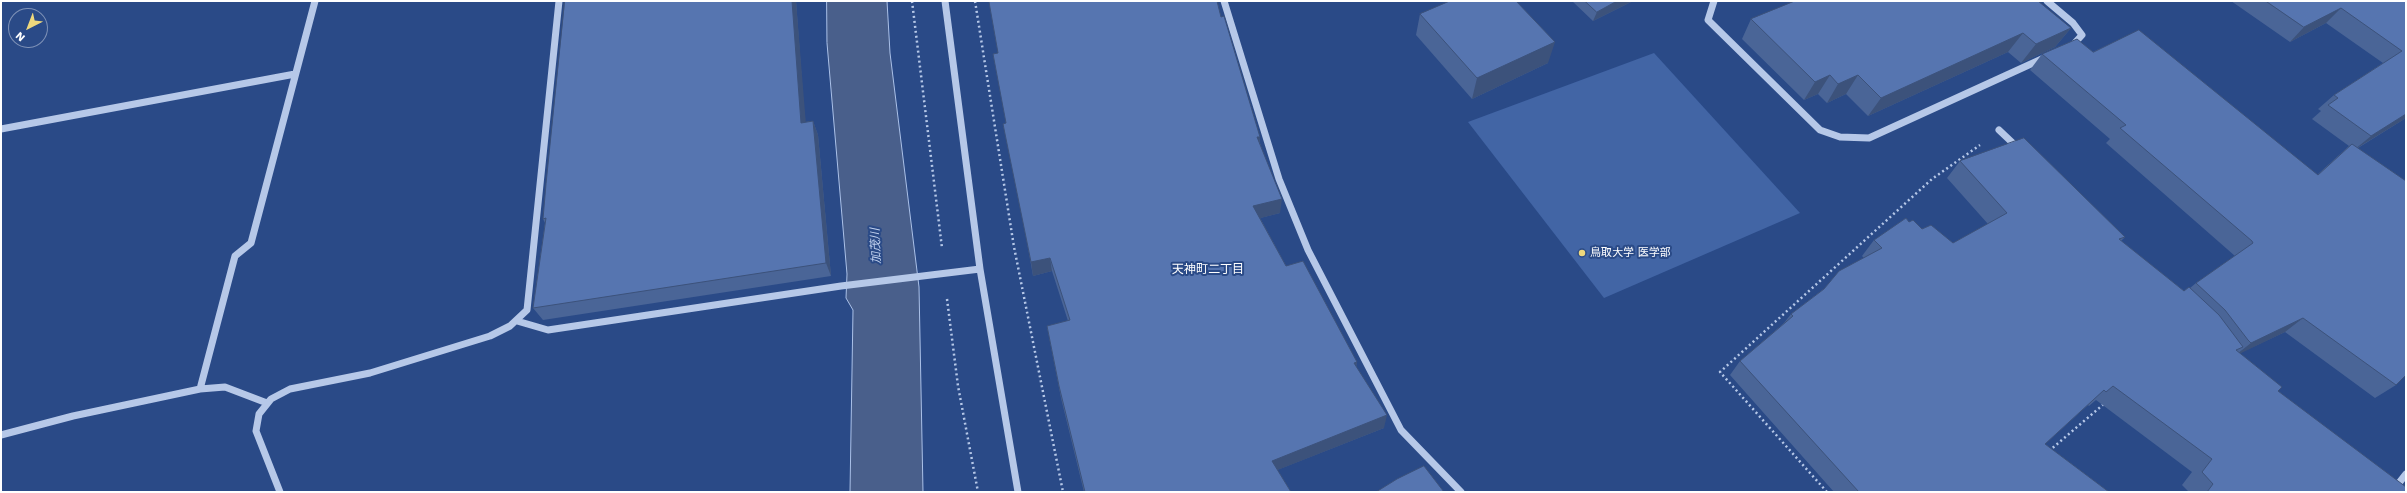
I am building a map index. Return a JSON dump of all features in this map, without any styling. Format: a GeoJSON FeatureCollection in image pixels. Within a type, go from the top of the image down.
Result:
{"type":"FeatureCollection","features":[{"type":"Feature","properties":{"kind":"street"},"geometry":{"type":"LineString","coordinates":[[200,389],[235,256],[251,243],[315,1]]}},
{"type":"Feature","properties":{"kind":"street"},"geometry":{"type":"LineString","coordinates":[[280,492],[256,431],[259,414],[267,403],[279,394],[290,389],[370,373],[490,336],[505,330],[517,321],[527,310],[530,298],[559,1]]}},
{"type":"Feature","properties":{"kind":"street"},"geometry":{"type":"LineString","coordinates":[[945,1],[980,269],[1018,492]]}},
{"type":"Feature","properties":{"kind":"street"},"geometry":{"type":"LineString","coordinates":[[1224,1],[1279,179],[1308,250],[1401,430],[1461,492]]}},
{"type":"Feature","properties":{"kind":"street"},"geometry":{"type":"LineString","coordinates":[[1714,1],[1708,20],[1820,130],[1840,137],[1869,138],[2054,54]]}},
{"type":"Feature","properties":{"kind":"street"},"geometry":{"type":"LineString","coordinates":[[2047,1],[2073,23],[2082,35],[2075,44],[2068,48]]}},
{"type":"Feature","properties":{"kind":"street"},"geometry":{"type":"LineString","coordinates":[[1,129],[295,74]]}},
{"type":"Feature","properties":{"kind":"street"},"geometry":{"type":"LineString","coordinates":[[1999,130],[2022,152]]}},
{"type":"Feature","properties":{"kind":"street"},"geometry":{"type":"LineString","coordinates":[[517,321],[548,330],[842,286],[980,269]]}},
{"type":"Feature","properties":{"kind":"street"},"geometry":{"type":"LineString","coordinates":[[1,435],[73,416],[200,389],[224,388],[242,392],[267,403]]}},
{"type":"Feature","properties":{"kind":"street"},"geometry":{"type":"LineString","coordinates":[[2389,490],[2406,474]]}},
{"type":"Feature","properties":{"kind":"path"},"geometry":{"type":"LineString","coordinates":[[912,1],[942,254]]}},
{"type":"Feature","properties":{"kind":"path"},"geometry":{"type":"LineString","coordinates":[[975,1],[985,75],[1010,230],[1029,336],[1062,492]]}},
{"type":"Feature","properties":{"kind":"path"},"geometry":{"type":"LineString","coordinates":[[1827,492],[1720,372],[1932,179],[1999,130]]}},
{"type":"Feature","properties":{"kind":"path"},"geometry":{"type":"LineString","coordinates":[[946,297],[958,386],[978,492]]}},
{"type":"Feature","properties":{"kind":"path"},"geometry":{"type":"LineString","coordinates":[[2047,454],[2107,401]]}},
{"type":"Feature","properties":{"kind":"shaded area"},"geometry":{"type":"Polygon","coordinates":[[[1654,53],[1800,213],[1604,298],[1468,122],[1654,53]]]}},
{"type":"Feature","properties":{"kind":"water","name":"加茂川"},"geometry":{"type":"Polygon","coordinates":[[[827,1],[887,1],[890,53],[919,287],[923,492],[850,492],[853,310],[846,298],[847,274],[827,43],[827,1]]]}},
{"type":"Feature","properties":{"kind":"building"},"geometry":{"type":"Polygon","coordinates":[[[565,1],[792,1],[801,123],[813,121],[826,263],[533,308],[546,218],[543,219],[565,1]]]}},
{"type":"Feature","properties":{"kind":"building"},"geometry":{"type":"Polygon","coordinates":[[[1217,1],[1221,17],[1224,16],[1260,137],[1257,137],[1282,199],[1253,206],[1286,266],[1303,261],[1357,362],[1354,363],[1387,415],[1272,461],[1291,492],[1085,492],[1059,386],[1047,326],[1070,320],[1050,258],[1031,262],[1003,124],[1006,123],[993,54],[998,53],[989,2],[1217,1]]]}},
{"type":"Feature","properties":{"kind":"building"},"geometry":{"type":"Polygon","coordinates":[[[1450,1],[1516,1],[1555,42],[1477,78],[1420,14],[1450,1]]]}},
{"type":"Feature","properties":{"kind":"building"},"geometry":{"type":"Polygon","coordinates":[[[1585,1],[1617,1],[1597,12],[1585,1]]]}},
{"type":"Feature","properties":{"kind":"building"},"geometry":{"type":"Polygon","coordinates":[[[1795,1],[2038,1],[2071,28],[2036,44],[2023,33],[1881,98],[1858,75],[1838,84],[1830,75],[1815,82],[1751,19],[1795,1]]]}},
{"type":"Feature","properties":{"kind":"building"},"geometry":{"type":"Polygon","coordinates":[[[2266,1],[2406,1],[2406,114],[2371,136],[2328,105],[2338,98],[2334,95],[2402,51],[2341,8],[2304,27],[2266,1]]]}},
{"type":"Feature","properties":{"kind":"building"},"geometry":{"type":"Polygon","coordinates":[[[2139,30],[2318,175],[2352,144],[2406,181],[2406,375],[2396,385],[2303,318],[2251,343],[2225,310],[2196,283],[2253,243],[2252,241],[2120,128],[2126,125],[2042,54],[2077,39],[2093,52],[2139,30]]]}},
{"type":"Feature","properties":{"kind":"building"},"geometry":{"type":"Polygon","coordinates":[[[2024,138],[2125,237],[2119,239],[2184,291],[2189,287],[2219,315],[2243,347],[2236,350],[2282,387],[2278,391],[2406,487],[2406,492],[2207,492],[2213,484],[2202,472],[2212,459],[2113,386],[2106,392],[2104,390],[2045,444],[2109,492],[1859,492],[1740,361],[1793,316],[1791,314],[1824,289],[1839,271],[1882,248],[1874,240],[1906,218],[1909,222],[1913,220],[1922,229],[1931,225],[1953,243],[2007,213],[1960,161],[2024,138]]]}},
{"type":"Feature","properties":{"kind":"building"},"geometry":{"type":"Polygon","coordinates":[[[1424,466],[1444,492],[1376,492],[1397,479],[1424,466]]]}},
{"type":"Feature","properties":{"kind":"place","name":"鳥取大学 医学部"},"geometry":{"type":"Point","coordinates":[1582,253]}},
{"type":"Feature","properties":{"kind":"district","name":"天神町二丁目"},"geometry":{"type":"Point","coordinates":[1208,269]}}]}
